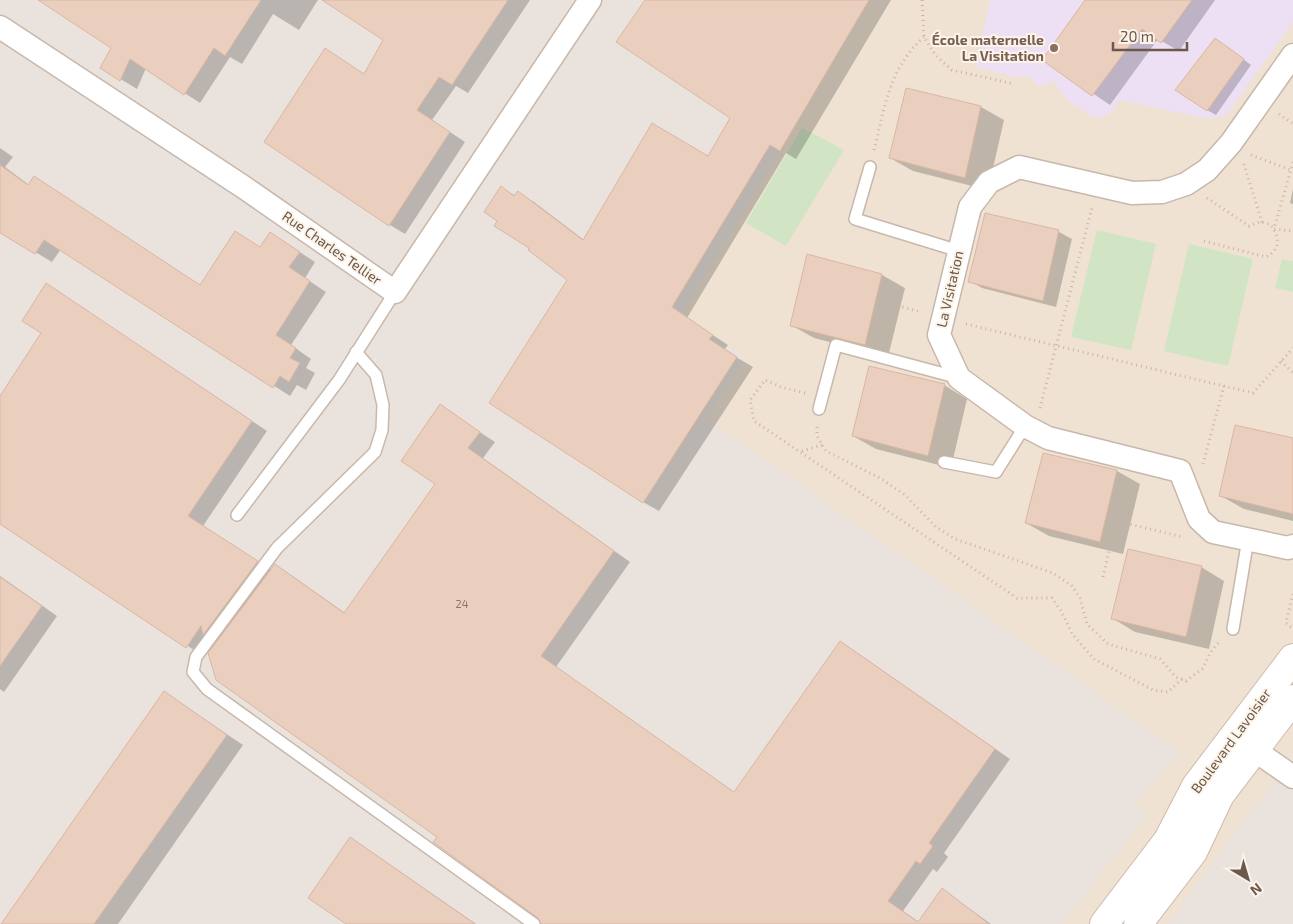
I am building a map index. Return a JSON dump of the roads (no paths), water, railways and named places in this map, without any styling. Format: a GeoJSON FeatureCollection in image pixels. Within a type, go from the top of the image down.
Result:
{"type":"FeatureCollection","features":[{"type":"Feature","properties":{"kind":"street","name":"Rue Charles Tellier"},"geometry":{"type":"LineString","coordinates":[[0,27],[242,186],[396,292],[590,0]]}},
{"type":"Feature","properties":{"kind":"street","name":"La Visitation"},"geometry":{"type":"LineString","coordinates":[[1248,539],[1213,532],[1199,518],[1180,471],[1048,438],[1030,429],[959,378],[939,335],[970,207],[989,182],[1019,167],[1132,193],[1162,192],[1186,184],[1207,170],[1238,144],[1292,58]]}},
{"type":"Feature","properties":{"kind":"street"},"geometry":{"type":"LineString","coordinates":[[1248,539],[1288,548],[1293,546]]}},
{"type":"Feature","properties":{"kind":"street","name":"Boulevard Lavoisier"},"geometry":{"type":"LineString","coordinates":[[1138,924],[1193,852],[1244,743],[1293,658]]}},
{"type":"Feature","properties":{"kind":"street","name":"Boulevard Lavoisier"},"geometry":{"type":"LineString","coordinates":[[1104,924],[1168,840],[1196,786],[1293,699]]}},
{"type":"Feature","properties":{"kind":"street"},"geometry":{"type":"LineString","coordinates":[[1244,743],[1293,777]]}},
{"type":"Feature","properties":{"kind":"lane"},"geometry":{"type":"LineString","coordinates":[[870,167],[855,219],[958,251]]}},
{"type":"Feature","properties":{"kind":"lane"},"geometry":{"type":"LineString","coordinates":[[237,515],[339,380],[396,292]]}},
{"type":"Feature","properties":{"kind":"lane"},"geometry":{"type":"LineString","coordinates":[[819,409],[836,345],[959,378]]}},
{"type":"Feature","properties":{"kind":"lane"},"geometry":{"type":"LineString","coordinates":[[356,352],[376,375],[383,404],[382,430],[375,452],[277,548],[196,656],[192,672],[207,689],[534,924]]}},
{"type":"Feature","properties":{"kind":"lane"},"geometry":{"type":"LineString","coordinates":[[944,462],[996,472],[1030,429]]}},
{"type":"Feature","properties":{"kind":"lane"},"geometry":{"type":"LineString","coordinates":[[1233,629],[1248,539]]}},
{"type":"Feature","properties":{"kind":"place","name":"École maternelle La Visitation"},"geometry":{"type":"Point","coordinates":[1054,48]}}]}
